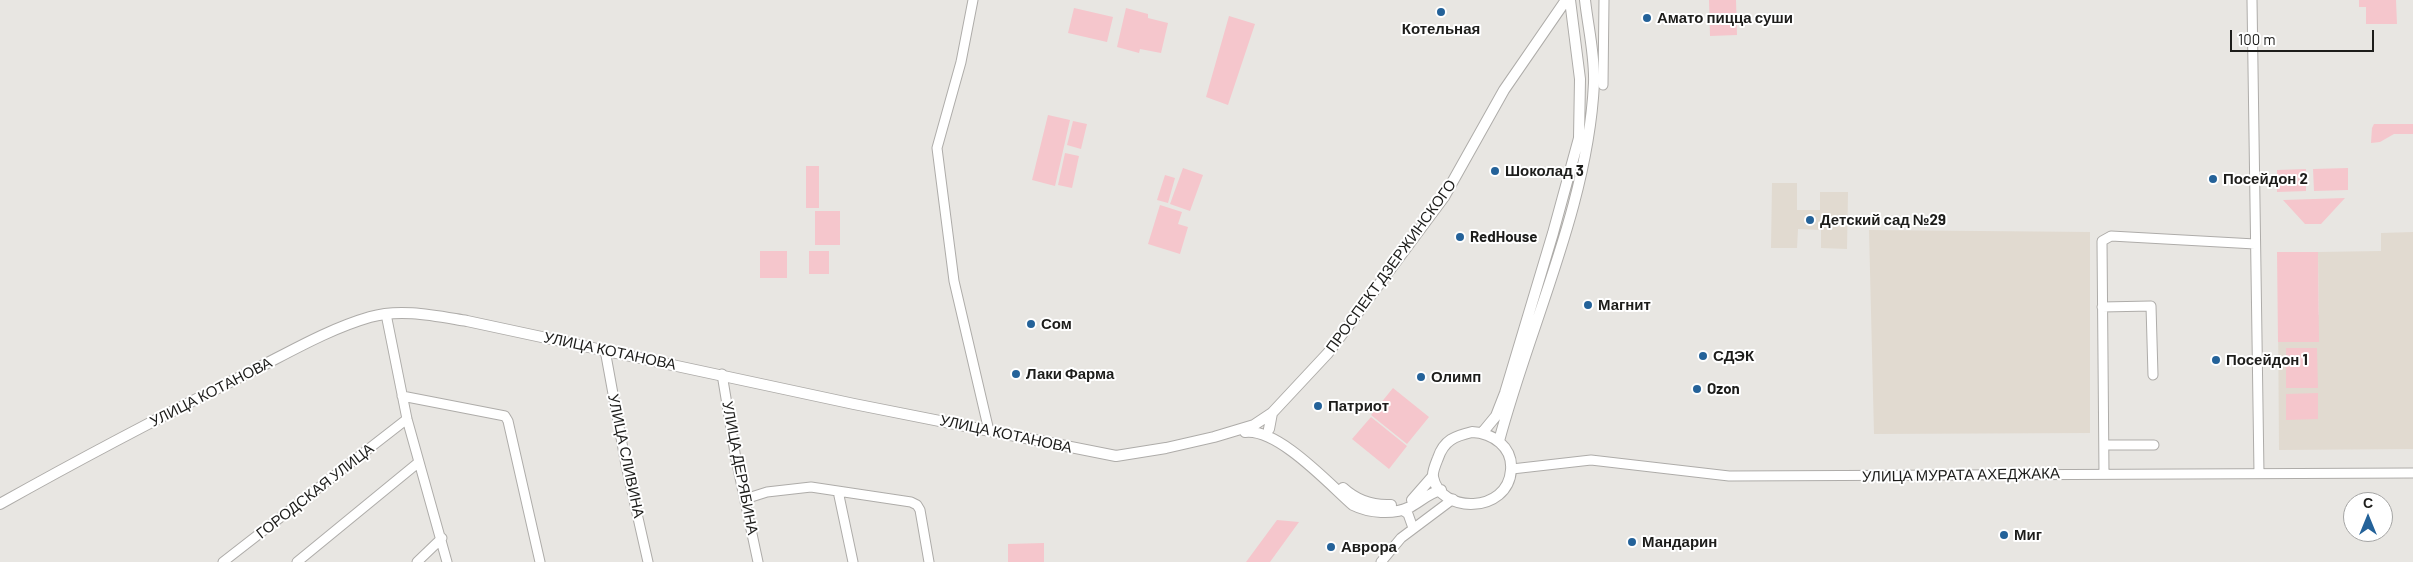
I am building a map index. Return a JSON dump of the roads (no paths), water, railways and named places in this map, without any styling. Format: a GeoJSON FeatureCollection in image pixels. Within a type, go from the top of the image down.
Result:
{"type":"FeatureCollection","features":[{"type":"Feature","properties":{"kind":"street"},"geometry":{"type":"LineString","coordinates":[[973,0],[961,62],[937,148],[954,281],[989,431]]}},
{"type":"Feature","properties":{"kind":"street"},"geometry":{"type":"LineString","coordinates":[[1482,432],[1496,416],[1505,394],[1579,138],[1580,79],[1572,12],[1568,0]]}},
{"type":"Feature","properties":{"kind":"street","name":"ПРОСПЕКТ ДЗЕРЖИНСКОГО"},"geometry":{"type":"LineString","coordinates":[[1254,425],[1272,413],[1328,353],[1444,197],[1504,90],[1568,0]]}},
{"type":"Feature","properties":{"kind":"street"},"geometry":{"type":"LineString","coordinates":[[1500,441],[1564,236],[1588,136],[1594,81],[1585,0]]}},
{"type":"Feature","properties":{"kind":"street"},"geometry":{"type":"LineString","coordinates":[[1603,85],[1604,0]]}},
{"type":"Feature","properties":{"kind":"street"},"geometry":{"type":"LineString","coordinates":[[2252,0],[2259,473]]}},
{"type":"Feature","properties":{"kind":"street"},"geometry":{"type":"LineString","coordinates":[[1556,16],[1566,10],[1572,12]]}},
{"type":"Feature","properties":{"kind":"street"},"geometry":{"type":"LineString","coordinates":[[2104,474],[2101,246],[2105,237],[2255,244]]}},
{"type":"Feature","properties":{"kind":"street"},"geometry":{"type":"LineString","coordinates":[[2102,307],[2151,306],[2153,375]]}},
{"type":"Feature","properties":{"kind":"street"},"geometry":{"type":"LineString","coordinates":[[386,314],[407,419],[442,538],[447,562]]}},
{"type":"Feature","properties":{"kind":"street","name":"УЛИЦА КОТАНОВА"},"geometry":{"type":"LineString","coordinates":[[0,504],[103,446],[320,337],[369,317],[386,314],[424,314],[722,374],[854,404],[1116,456],[1166,448],[1254,425]]}},
{"type":"Feature","properties":{"kind":"street","name":"УЛИЦА СЛИВИНА"},"geometry":{"type":"LineString","coordinates":[[605,350],[626,465],[648,562]]}},
{"type":"Feature","properties":{"kind":"street","name":"УЛИЦА ДЕРЯБИНА"},"geometry":{"type":"LineString","coordinates":[[722,374],[758,562]]}},
{"type":"Feature","properties":{"kind":"street"},"geometry":{"type":"LineString","coordinates":[[402,396],[504,416],[508,421],[540,562]]}},
{"type":"Feature","properties":{"kind":"street"},"geometry":{"type":"LineString","coordinates":[[1269,430],[1272,413]]}},
{"type":"Feature","properties":{"kind":"street","name":"ГОРОДСКАЯ УЛИЦА"},"geometry":{"type":"LineString","coordinates":[[224,562],[407,419]]}},
{"type":"Feature","properties":{"kind":"street"},"geometry":{"type":"LineString","coordinates":[[1254,425],[1269,430],[1351,495],[1365,502],[1383,506],[1402,504],[1413,499],[1433,476],[1439,456],[1448,441],[1456,436],[1482,432],[1500,441],[1508,454],[1512,469],[1507,486],[1494,498],[1469,505],[1453,499],[1441,490],[1433,476]]}},
{"type":"Feature","properties":{"kind":"street"},"geometry":{"type":"LineString","coordinates":[[1166,448],[1182,448],[1255,431],[1289,450],[1352,505],[1373,512],[1402,510],[1441,490]]}},
{"type":"Feature","properties":{"kind":"street"},"geometry":{"type":"LineString","coordinates":[[2104,446],[2154,445]]}},
{"type":"Feature","properties":{"kind":"street","name":"УЛИЦА МУРАТА АХЕДЖАКА"},"geometry":{"type":"LineString","coordinates":[[1512,469],[1591,460],[1729,476],[2413,473]]}},
{"type":"Feature","properties":{"kind":"street"},"geometry":{"type":"LineString","coordinates":[[297,562],[419,462]]}},
{"type":"Feature","properties":{"kind":"street"},"geometry":{"type":"LineString","coordinates":[[745,499],[767,492],[810,487],[917,505],[920,510],[929,562]]}},
{"type":"Feature","properties":{"kind":"street"},"geometry":{"type":"LineString","coordinates":[[838,491],[852,562]]}},
{"type":"Feature","properties":{"kind":"street"},"geometry":{"type":"LineString","coordinates":[[1381,562],[1413,528],[1453,499]]}},
{"type":"Feature","properties":{"kind":"street"},"geometry":{"type":"LineString","coordinates":[[1402,510],[1408,514],[1413,528]]}},
{"type":"Feature","properties":{"kind":"street"},"geometry":{"type":"LineString","coordinates":[[417,562],[442,538]]}},
{"type":"Feature","properties":{"kind":"place","name":"Котельная"},"geometry":{"type":"Point","coordinates":[1441,12]}},
{"type":"Feature","properties":{"kind":"place","name":"Амато пицца суши"},"geometry":{"type":"Point","coordinates":[1647,18]}},
{"type":"Feature","properties":{"kind":"place","name":"Шоколад 3"},"geometry":{"type":"Point","coordinates":[1495,171]}},
{"type":"Feature","properties":{"kind":"place","name":"Посейдон 2"},"geometry":{"type":"Point","coordinates":[2213,179]}},
{"type":"Feature","properties":{"kind":"place","name":"Детский сад №29"},"geometry":{"type":"Point","coordinates":[1810,220]}},
{"type":"Feature","properties":{"kind":"place","name":"RedHouse"},"geometry":{"type":"Point","coordinates":[1460,237]}},
{"type":"Feature","properties":{"kind":"place","name":"Магнит"},"geometry":{"type":"Point","coordinates":[1588,305]}},
{"type":"Feature","properties":{"kind":"place","name":"Сом"},"geometry":{"type":"Point","coordinates":[1031,324]}},
{"type":"Feature","properties":{"kind":"place","name":"СДЭК"},"geometry":{"type":"Point","coordinates":[1703,356]}},
{"type":"Feature","properties":{"kind":"place","name":"Посейдон 1"},"geometry":{"type":"Point","coordinates":[2216,360]}},
{"type":"Feature","properties":{"kind":"place","name":"Лаки Фарма"},"geometry":{"type":"Point","coordinates":[1016,374]}},
{"type":"Feature","properties":{"kind":"place","name":"Олимп"},"geometry":{"type":"Point","coordinates":[1421,377]}},
{"type":"Feature","properties":{"kind":"place","name":"Ozon"},"geometry":{"type":"Point","coordinates":[1697,389]}},
{"type":"Feature","properties":{"kind":"place","name":"Патриот"},"geometry":{"type":"Point","coordinates":[1318,406]}},
{"type":"Feature","properties":{"kind":"place","name":"Миг"},"geometry":{"type":"Point","coordinates":[2004,535]}},
{"type":"Feature","properties":{"kind":"place","name":"Мандарин"},"geometry":{"type":"Point","coordinates":[1632,542]}},
{"type":"Feature","properties":{"kind":"place","name":"Аврора"},"geometry":{"type":"Point","coordinates":[1331,547]}}]}
